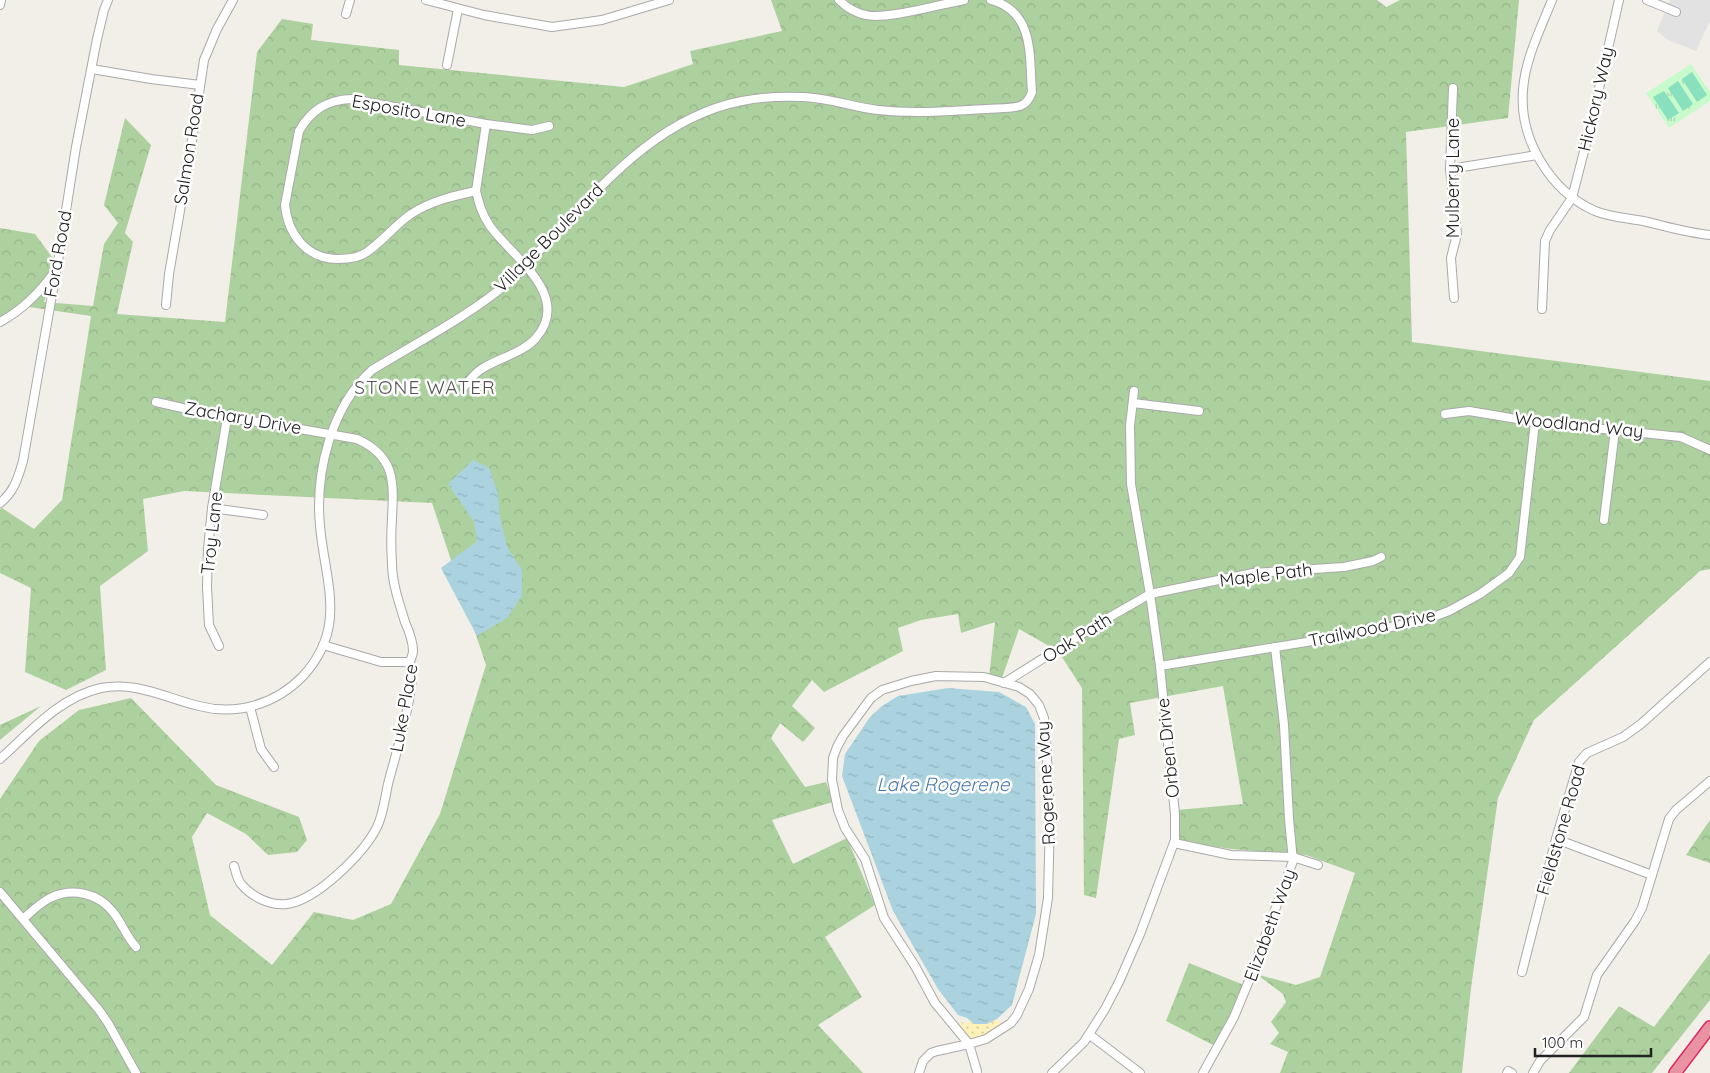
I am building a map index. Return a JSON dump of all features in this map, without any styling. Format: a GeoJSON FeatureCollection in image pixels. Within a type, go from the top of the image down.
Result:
{"type":"FeatureCollection","features":[{"type":"Feature","properties":{"kind":"highway"},"geometry":{"type":"LineString","coordinates":[[1675,1073],[1710,1027]]}},
{"type":"Feature","properties":{"kind":"street"},"geometry":{"type":"LineString","coordinates":[[0,5],[1,0]]}},
{"type":"Feature","properties":{"kind":"street","name":"Ford Road"},"geometry":{"type":"LineString","coordinates":[[0,503],[8,497],[15,487],[19,474],[57,268],[76,147],[104,10],[108,0]]}},
{"type":"Feature","properties":{"kind":"street","name":"Salmon Road"},"geometry":{"type":"LineString","coordinates":[[166,305],[169,274],[204,60],[217,29],[233,0]]}},
{"type":"Feature","properties":{"kind":"street"},"geometry":{"type":"LineString","coordinates":[[346,14],[350,0]]}},
{"type":"Feature","properties":{"kind":"street"},"geometry":{"type":"LineString","coordinates":[[426,0],[520,23],[552,27],[602,20],[669,0]]}},
{"type":"Feature","properties":{"kind":"street"},"geometry":{"type":"LineString","coordinates":[[839,0],[854,11],[868,16],[884,16],[964,0]]}},
{"type":"Feature","properties":{"kind":"street","name":"Village Boulevard"},"geometry":{"type":"LineString","coordinates":[[0,759],[67,702],[100,688],[124,686],[139,688],[209,708],[230,709],[250,707],[275,698],[292,686],[309,669],[323,645],[330,618],[330,601],[320,525],[320,490],[331,434],[348,397],[359,382],[372,370],[498,291],[641,149],[662,134],[705,111],[726,104],[778,97],[828,100],[877,110],[904,112],[1008,108],[1024,104],[1032,92],[1027,32],[1021,21],[1007,7],[991,0]]}},
{"type":"Feature","properties":{"kind":"street"},"geometry":{"type":"LineString","coordinates":[[1552,0],[1534,45],[1523,90],[1526,125],[1538,155],[1548,173],[1572,198],[1595,210],[1697,234],[1710,235]]}},
{"type":"Feature","properties":{"kind":"street","name":"Hickory Way"},"geometry":{"type":"LineString","coordinates":[[1572,198],[1619,0]]}},
{"type":"Feature","properties":{"kind":"street"},"geometry":{"type":"LineString","coordinates":[[1647,0],[1676,12]]}},
{"type":"Feature","properties":{"kind":"street"},"geometry":{"type":"LineString","coordinates":[[447,65],[458,9]]}},
{"type":"Feature","properties":{"kind":"street"},"geometry":{"type":"LineString","coordinates":[[92,69],[200,86]]}},
{"type":"Feature","properties":{"kind":"street","name":"Mulberry Lane"},"geometry":{"type":"LineString","coordinates":[[1453,88],[1450,169],[1457,234],[1451,258],[1454,298]]}},
{"type":"Feature","properties":{"kind":"street","name":"Esposito Lane"},"geometry":{"type":"LineString","coordinates":[[476,190],[441,198],[411,214],[367,252],[356,258],[333,259],[310,252],[294,236],[286,216],[285,205],[299,131],[312,114],[329,102],[351,99],[486,124],[532,130],[549,126]]}},
{"type":"Feature","properties":{"kind":"street"},"geometry":{"type":"LineString","coordinates":[[464,387],[479,371],[528,344],[540,332],[546,318],[546,300],[538,281],[526,265],[491,228],[482,212],[476,190],[486,124]]}},
{"type":"Feature","properties":{"kind":"street"},"geometry":{"type":"LineString","coordinates":[[1450,169],[1538,155]]}},
{"type":"Feature","properties":{"kind":"street"},"geometry":{"type":"LineString","coordinates":[[1542,309],[1545,241],[1550,230],[1572,198]]}},
{"type":"Feature","properties":{"kind":"street"},"geometry":{"type":"LineString","coordinates":[[0,322],[17,311],[44,287],[57,268]]}},
{"type":"Feature","properties":{"kind":"street","name":"Orben Drive"},"geometry":{"type":"LineString","coordinates":[[1052,1073],[1090,1034],[1119,982],[1146,918],[1174,842],[1175,814],[1160,666],[1131,484],[1130,441],[1134,391]]}},
{"type":"Feature","properties":{"kind":"street","name":"Zachary Drive"},"geometry":{"type":"LineString","coordinates":[[156,402],[227,418],[331,434]]}},
{"type":"Feature","properties":{"kind":"street"},"geometry":{"type":"LineString","coordinates":[[1132,403],[1199,411]]}},
{"type":"Feature","properties":{"kind":"street","name":"Woodland Way"},"geometry":{"type":"LineString","coordinates":[[1446,414],[1469,411],[1535,422],[1681,437],[1710,450]]}},
{"type":"Feature","properties":{"kind":"street","name":"Troy Lane"},"geometry":{"type":"LineString","coordinates":[[219,646],[208,625],[208,549],[212,508],[227,418]]}},
{"type":"Feature","properties":{"kind":"street","name":"Trailwood Drive"},"geometry":{"type":"LineString","coordinates":[[1160,666],[1423,621],[1449,611],[1480,594],[1509,572],[1520,557],[1535,422]]}},
{"type":"Feature","properties":{"kind":"street"},"geometry":{"type":"LineString","coordinates":[[1604,520],[1615,430]]}},
{"type":"Feature","properties":{"kind":"street","name":"Luke Place"},"geometry":{"type":"LineString","coordinates":[[234,866],[240,882],[250,894],[273,904],[288,904],[300,901],[316,891],[356,857],[378,825],[409,700],[413,678],[410,662],[413,653],[412,641],[396,592],[392,566],[391,534],[394,494],[389,468],[381,454],[367,443],[348,436],[331,434]]}},
{"type":"Feature","properties":{"kind":"street"},"geometry":{"type":"LineString","coordinates":[[212,508],[263,515]]}},
{"type":"Feature","properties":{"kind":"street","name":"Maple Path"},"geometry":{"type":"LineString","coordinates":[[1150,594],[1252,573],[1344,567],[1373,561],[1381,557]]}},
{"type":"Feature","properties":{"kind":"street","name":"Oak Path"},"geometry":{"type":"LineString","coordinates":[[1004,683],[1101,622],[1150,594]]}},
{"type":"Feature","properties":{"kind":"street"},"geometry":{"type":"LineString","coordinates":[[323,645],[381,662],[410,662]]}},
{"type":"Feature","properties":{"kind":"street","name":"Elizabeth Way"},"geometry":{"type":"LineString","coordinates":[[1203,1073],[1234,1017],[1294,861],[1289,819],[1284,725],[1274,647]]}},
{"type":"Feature","properties":{"kind":"street","name":"Fieldstone Road"},"geometry":{"type":"LineString","coordinates":[[1522,972],[1556,840],[1579,762],[1587,752],[1623,737],[1641,724],[1710,662]]}},
{"type":"Feature","properties":{"kind":"street","name":"Rogerene Way"},"geometry":{"type":"LineString","coordinates":[[919,1073],[924,1061],[931,1054],[937,1051],[969,1044],[986,1039],[1011,1023],[1017,1015],[1039,955],[1048,898],[1050,819],[1044,718],[1039,705],[1030,694],[1019,687],[984,677],[936,676],[882,690],[871,698],[843,736],[833,758],[832,780],[838,810],[845,828],[865,859],[884,918],[936,1004],[969,1044]]}},
{"type":"Feature","properties":{"kind":"street"},"geometry":{"type":"LineString","coordinates":[[250,707],[261,749],[274,767]]}},
{"type":"Feature","properties":{"kind":"street"},"geometry":{"type":"LineString","coordinates":[[1533,1073],[1540,1061],[1584,1017],[1598,975],[1635,922],[1642,908],[1671,816],[1710,781]]}},
{"type":"Feature","properties":{"kind":"street"},"geometry":{"type":"LineString","coordinates":[[1556,840],[1652,875]]}},
{"type":"Feature","properties":{"kind":"street"},"geometry":{"type":"LineString","coordinates":[[1174,842],[1232,855],[1293,858],[1318,865]]}},
{"type":"Feature","properties":{"kind":"street"},"geometry":{"type":"LineString","coordinates":[[0,892],[99,1010],[136,1073]]}},
{"type":"Feature","properties":{"kind":"street"},"geometry":{"type":"LineString","coordinates":[[22,919],[50,898],[70,892],[89,895],[98,898],[112,910],[123,926],[127,938],[136,947]]}},
{"type":"Feature","properties":{"kind":"street"},"geometry":{"type":"LineString","coordinates":[[1090,1034],[1140,1073]]}},
{"type":"Feature","properties":{"kind":"street"},"geometry":{"type":"LineString","coordinates":[[969,1044],[977,1071]]}},
{"type":"Feature","properties":{"kind":"street"},"geometry":{"type":"LineString","coordinates":[[1507,1073],[1508,1071],[1512,1073]]}},
{"type":"Feature","properties":{"kind":"green space"},"geometry":{"type":"Polygon","coordinates":[[[771,0],[1377,0],[1386,7],[1400,0],[1519,0],[1508,118],[1406,132],[1412,342],[1710,381],[1710,569],[1700,571],[1534,720],[1498,798],[1471,988],[1462,1073],[1280,1073],[1288,1052],[1270,1044],[1279,1033],[1271,1022],[1286,1002],[1283,994],[1256,974],[1296,985],[1320,977],[1355,873],[1306,855],[1231,849],[1179,841],[1177,810],[1243,804],[1223,686],[1130,703],[1135,735],[1119,739],[1096,898],[1084,895],[1082,688],[1058,651],[1019,629],[1001,681],[989,678],[995,622],[961,633],[958,614],[921,620],[898,628],[903,651],[824,692],[812,680],[792,706],[815,728],[803,742],[780,723],[771,738],[805,787],[826,782],[833,802],[772,820],[793,864],[847,838],[875,905],[825,937],[862,997],[818,1025],[863,1073],[0,1073],[0,799],[39,741],[79,710],[131,698],[216,785],[299,817],[307,840],[297,852],[268,855],[246,834],[207,813],[192,837],[210,915],[272,965],[314,912],[353,920],[391,904],[440,814],[486,665],[432,503],[184,491],[143,499],[148,551],[100,586],[106,670],[66,690],[25,672],[31,588],[0,573],[0,509],[2,508],[34,529],[62,500],[91,316],[22,306],[0,319],[0,228],[35,234],[55,261],[44,302],[93,306],[104,244],[118,223],[104,205],[125,118],[151,145],[125,233],[133,242],[117,314],[225,322],[257,52],[282,19],[313,24],[311,40],[399,50],[399,65],[624,87],[693,64],[690,51],[782,31],[771,0]]]}},
{"type":"Feature","properties":{"kind":"green space"},"geometry":{"type":"Polygon","coordinates":[[[1691,64],[1710,92],[1710,101],[1669,128],[1646,93],[1691,64]]]}},
{"type":"Feature","properties":{"kind":"green space"},"geometry":{"type":"Polygon","coordinates":[[[1692,72],[1707,95],[1697,102],[1682,79],[1692,72]]]}},
{"type":"Feature","properties":{"kind":"green space"},"geometry":{"type":"Polygon","coordinates":[[[1678,81],[1693,104],[1683,111],[1668,88],[1678,81]]]}},
{"type":"Feature","properties":{"kind":"green space"},"geometry":{"type":"Polygon","coordinates":[[[1664,91],[1679,113],[1668,120],[1653,97],[1664,91]]]}},
{"type":"Feature","properties":{"kind":"green space"},"geometry":{"type":"Polygon","coordinates":[[[41,706],[0,740],[0,725],[41,706]]]}},
{"type":"Feature","properties":{"kind":"green space"},"geometry":{"type":"Polygon","coordinates":[[[1710,820],[1710,863],[1686,855],[1710,820]]]}},
{"type":"Feature","properties":{"kind":"green space"},"geometry":{"type":"Polygon","coordinates":[[[1710,953],[1710,1000],[1652,1073],[1569,1073],[1619,1006],[1654,1027],[1710,953]]]}},
{"type":"Feature","properties":{"kind":"green space"},"geometry":{"type":"Polygon","coordinates":[[[1189,963],[1244,985],[1215,1046],[1166,1021],[1189,963]]]}},
{"type":"Feature","properties":{"kind":"sand"},"geometry":{"type":"Polygon","coordinates":[[[997,1019],[1002,1026],[990,1033],[971,1039],[958,1025],[962,1022],[970,1021],[974,1024],[987,1024],[997,1019]]]}},
{"type":"Feature","properties":{"kind":"shaded area"},"geometry":{"type":"Polygon","coordinates":[[[1670,0],[1710,0],[1710,21],[1696,51],[1666,39],[1657,31],[1670,0]]]}},
{"type":"Feature","properties":{"kind":"water"},"geometry":{"type":"Polygon","coordinates":[[[473,460],[489,468],[498,493],[500,517],[507,547],[522,570],[522,596],[507,618],[477,636],[441,568],[477,541],[474,522],[448,484],[473,460]]]}},
{"type":"Feature","properties":{"kind":"water","name":"Lake Rogerene"},"geometry":{"type":"Polygon","coordinates":[[[948,688],[999,692],[1026,707],[1035,724],[1036,914],[1012,1005],[997,1019],[987,1024],[974,1024],[967,1018],[958,1015],[938,989],[893,911],[842,776],[845,754],[870,717],[882,706],[898,696],[948,688]]]}},
{"type":"Feature","properties":{"kind":"district","name":"STONE WATER"},"geometry":{"type":"Point","coordinates":[425,387]}}]}
